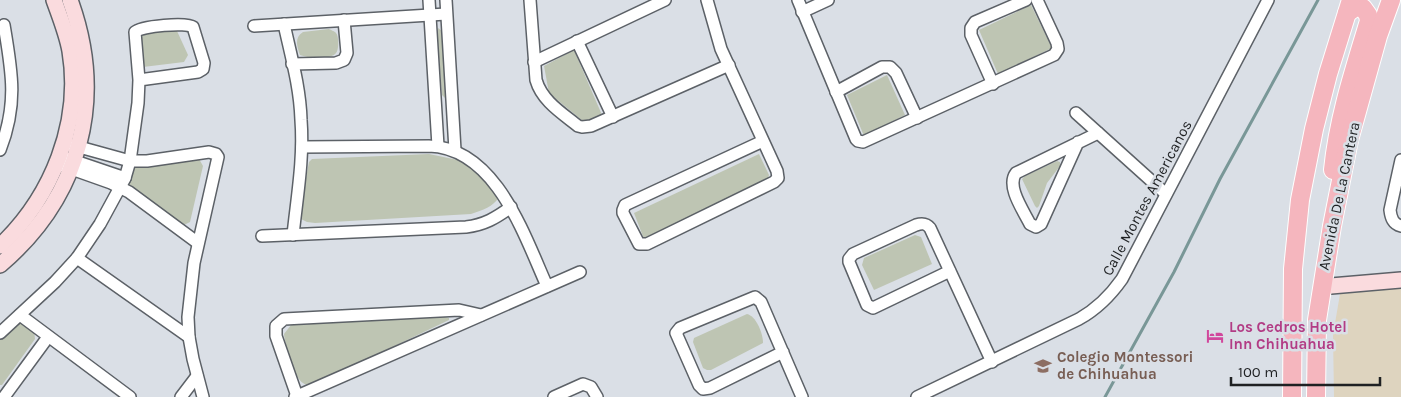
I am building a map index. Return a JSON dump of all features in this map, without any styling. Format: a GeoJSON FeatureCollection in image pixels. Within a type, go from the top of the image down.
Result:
{"type":"FeatureCollection","features":[{"type":"Feature","properties":{"kind":"main road","name":"Avenida De La Cantera"},"geometry":{"type":"LineString","coordinates":[[1316,397],[1317,320],[1337,198],[1349,140],[1378,36],[1391,0]]}},
{"type":"Feature","properties":{"kind":"main road","name":"Avenida De La Cantera"},"geometry":{"type":"LineString","coordinates":[[1292,397],[1293,269],[1300,200],[1308,157],[1328,74],[1349,6]]}},
{"type":"Feature","properties":{"kind":"main road"},"geometry":{"type":"LineString","coordinates":[[1337,198],[1332,171],[1336,142],[1350,83],[1369,21],[1368,15],[1363,8],[1349,6]]}},
{"type":"Feature","properties":{"kind":"main road"},"geometry":{"type":"LineString","coordinates":[[1327,251],[1332,267],[1327,334],[1327,397]]}},
{"type":"Feature","properties":{"kind":"main road"},"geometry":{"type":"LineString","coordinates":[[1281,397],[1284,308],[1293,269]]}},
{"type":"Feature","properties":{"kind":"street"},"geometry":{"type":"LineString","coordinates":[[0,264],[26,242],[47,215],[63,186],[71,104],[72,68],[67,36],[54,0]]}},
{"type":"Feature","properties":{"kind":"street"},"geometry":{"type":"LineString","coordinates":[[0,246],[16,230],[67,156],[87,94],[82,38],[70,0]]}},
{"type":"Feature","properties":{"kind":"street"},"geometry":{"type":"LineString","coordinates":[[429,0],[438,146]]}},
{"type":"Feature","properties":{"kind":"street"},"geometry":{"type":"LineString","coordinates":[[446,0],[455,150]]}},
{"type":"Feature","properties":{"kind":"street"},"geometry":{"type":"LineString","coordinates":[[530,0],[536,80],[543,96],[578,126],[587,128],[729,65]]}},
{"type":"Feature","properties":{"kind":"street"},"geometry":{"type":"LineString","coordinates":[[534,62],[665,0]]}},
{"type":"Feature","properties":{"kind":"street"},"geometry":{"type":"LineString","coordinates":[[707,0],[721,49],[764,141],[777,171],[778,178],[774,182],[647,244],[639,244],[623,213],[622,210],[625,205],[764,141]]}},
{"type":"Feature","properties":{"kind":"street"},"geometry":{"type":"LineString","coordinates":[[798,0],[856,138],[861,142],[866,142],[1054,56],[1057,52],[1057,43],[1036,0]]}},
{"type":"Feature","properties":{"kind":"street"},"geometry":{"type":"LineString","coordinates":[[802,12],[828,0]]}},
{"type":"Feature","properties":{"kind":"street"},"geometry":{"type":"LineString","coordinates":[[993,84],[970,35],[971,28],[975,22],[1026,0]]}},
{"type":"Feature","properties":{"kind":"street","name":"Calle Montes Americanos"},"geometry":{"type":"LineString","coordinates":[[917,397],[1079,319],[1090,313],[1106,299],[1122,278],[1268,0]]}},
{"type":"Feature","properties":{"kind":"street"},"geometry":{"type":"LineString","coordinates":[[254,26],[446,14]]}},
{"type":"Feature","properties":{"kind":"street"},"geometry":{"type":"LineString","coordinates":[[292,64],[336,63],[344,60],[347,53],[344,20]]}},
{"type":"Feature","properties":{"kind":"street"},"geometry":{"type":"LineString","coordinates":[[0,333],[78,258],[123,183],[130,161],[137,110],[139,80],[135,39],[137,30],[186,24],[193,27],[204,63],[203,69],[198,72],[139,80]]}},
{"type":"Feature","properties":{"kind":"street"},"geometry":{"type":"LineString","coordinates":[[284,24],[300,105],[302,147],[293,235]]}},
{"type":"Feature","properties":{"kind":"street"},"geometry":{"type":"LineString","coordinates":[[0,150],[12,104],[12,74],[4,25]]}},
{"type":"Feature","properties":{"kind":"street"},"geometry":{"type":"LineString","coordinates":[[578,41],[613,117]]}},
{"type":"Feature","properties":{"kind":"street"},"geometry":{"type":"LineString","coordinates":[[836,92],[882,67],[890,67],[896,73],[916,118]]}},
{"type":"Feature","properties":{"kind":"street"},"geometry":{"type":"LineString","coordinates":[[0,76],[12,74]]}},
{"type":"Feature","properties":{"kind":"street"},"geometry":{"type":"LineString","coordinates":[[1076,113],[1166,194]]}},
{"type":"Feature","properties":{"kind":"street"},"geometry":{"type":"LineString","coordinates":[[1078,142],[1041,224],[1036,227],[1033,226],[1030,224],[1012,187],[1016,173],[1078,142],[1098,133]]}},
{"type":"Feature","properties":{"kind":"street"},"geometry":{"type":"LineString","coordinates":[[302,147],[438,146],[455,150],[473,162],[501,191],[511,207],[547,286]]}},
{"type":"Feature","properties":{"kind":"street"},"geometry":{"type":"LineString","coordinates":[[67,156],[130,161],[209,152],[216,154],[218,162],[198,243],[189,299],[189,337],[203,397]]}},
{"type":"Feature","properties":{"kind":"street"},"geometry":{"type":"LineString","coordinates":[[67,156],[123,183],[198,243]]}},
{"type":"Feature","properties":{"kind":"street"},"geometry":{"type":"LineString","coordinates":[[1401,160],[1390,210],[1391,218],[1401,226]]}},
{"type":"Feature","properties":{"kind":"street"},"geometry":{"type":"LineString","coordinates":[[262,236],[466,227],[486,223],[511,207]]}},
{"type":"Feature","properties":{"kind":"street"},"geometry":{"type":"LineString","coordinates":[[950,272],[873,308],[867,305],[849,259],[853,254],[916,225],[924,224],[930,228],[992,362]]}},
{"type":"Feature","properties":{"kind":"street"},"geometry":{"type":"LineString","coordinates":[[78,258],[189,337]]}},
{"type":"Feature","properties":{"kind":"street"},"geometry":{"type":"LineString","coordinates":[[481,315],[459,310],[284,319],[276,326],[276,336],[296,397],[580,272]]}},
{"type":"Feature","properties":{"kind":"street"},"geometry":{"type":"LineString","coordinates":[[1332,286],[1401,280]]}},
{"type":"Feature","properties":{"kind":"street"},"geometry":{"type":"LineString","coordinates":[[783,352],[710,388],[703,389],[699,385],[676,333],[680,328],[752,297],[756,297],[761,302],[783,352],[802,397]]}},
{"type":"Feature","properties":{"kind":"street"},"geometry":{"type":"LineString","coordinates":[[20,315],[48,338],[130,397]]}},
{"type":"Feature","properties":{"kind":"street"},"geometry":{"type":"LineString","coordinates":[[4,397],[48,338]]}},
{"type":"Feature","properties":{"kind":"street"},"geometry":{"type":"LineString","coordinates":[[181,397],[197,376]]}},
{"type":"Feature","properties":{"kind":"street"},"geometry":{"type":"LineString","coordinates":[[554,397],[583,384],[592,387],[597,397]]}},
{"type":"Feature","properties":{"kind":"shaded area"},"geometry":{"type":"Polygon","coordinates":[[[1401,288],[1401,397],[1334,397],[1333,335],[1340,294],[1401,288]]]}},
{"type":"Feature","properties":{"kind":"green space"},"geometry":{"type":"Polygon","coordinates":[[[1031,5],[1052,48],[998,74],[979,30],[1031,5]]]}},
{"type":"Feature","properties":{"kind":"green space"},"geometry":{"type":"Polygon","coordinates":[[[438,28],[442,31],[445,98],[442,95],[438,28]]]}},
{"type":"Feature","properties":{"kind":"green space"},"geometry":{"type":"Polygon","coordinates":[[[172,29],[177,31],[188,55],[184,62],[143,67],[138,34],[172,29]]]}},
{"type":"Feature","properties":{"kind":"green space"},"geometry":{"type":"Polygon","coordinates":[[[329,29],[336,33],[338,37],[336,53],[324,58],[300,55],[297,42],[300,34],[329,29]]]}},
{"type":"Feature","properties":{"kind":"green space"},"geometry":{"type":"Polygon","coordinates":[[[574,50],[602,115],[584,122],[549,93],[544,66],[574,50]]]}},
{"type":"Feature","properties":{"kind":"green space"},"geometry":{"type":"Polygon","coordinates":[[[887,75],[905,115],[864,136],[847,95],[887,75]]]}},
{"type":"Feature","properties":{"kind":"green space"},"geometry":{"type":"Polygon","coordinates":[[[429,154],[458,160],[474,168],[499,197],[491,206],[471,214],[315,223],[301,219],[300,210],[309,162],[312,159],[429,154]]]}},
{"type":"Feature","properties":{"kind":"green space"},"geometry":{"type":"Polygon","coordinates":[[[759,154],[769,175],[767,182],[644,239],[634,213],[759,154]]]}},
{"type":"Feature","properties":{"kind":"green space"},"geometry":{"type":"Polygon","coordinates":[[[198,157],[203,166],[190,222],[180,227],[129,188],[127,183],[131,167],[198,157]]]}},
{"type":"Feature","properties":{"kind":"green space"},"geometry":{"type":"Polygon","coordinates":[[[1057,161],[1060,162],[1060,166],[1047,183],[1037,208],[1022,179],[1057,161]]]}},
{"type":"Feature","properties":{"kind":"green space"},"geometry":{"type":"Polygon","coordinates":[[[915,235],[921,237],[932,264],[874,290],[862,265],[864,258],[915,235]]]}},
{"type":"Feature","properties":{"kind":"green space"},"geometry":{"type":"Polygon","coordinates":[[[747,314],[753,318],[758,326],[763,343],[711,370],[703,368],[693,342],[694,338],[747,314]]]}},
{"type":"Feature","properties":{"kind":"green space"},"geometry":{"type":"Polygon","coordinates":[[[441,316],[449,318],[449,320],[310,385],[303,383],[296,375],[284,334],[291,325],[441,316]]]}},
{"type":"Feature","properties":{"kind":"green space"},"geometry":{"type":"Polygon","coordinates":[[[21,320],[34,330],[35,339],[2,385],[0,385],[0,336],[21,320]]]}},
{"type":"Feature","properties":{"kind":"waterway"},"geometry":{"type":"LineString","coordinates":[[1105,397],[1174,272],[1220,179],[1318,0]]}},
{"type":"Feature","properties":{"kind":"place","name":"Los Cedros Hotel Inn Chihuahua"},"geometry":{"type":"Point","coordinates":[1215,336]}},
{"type":"Feature","properties":{"kind":"place","name":"Colegio Montessori de Chihuahua"},"geometry":{"type":"Point","coordinates":[1043,366]}}]}
